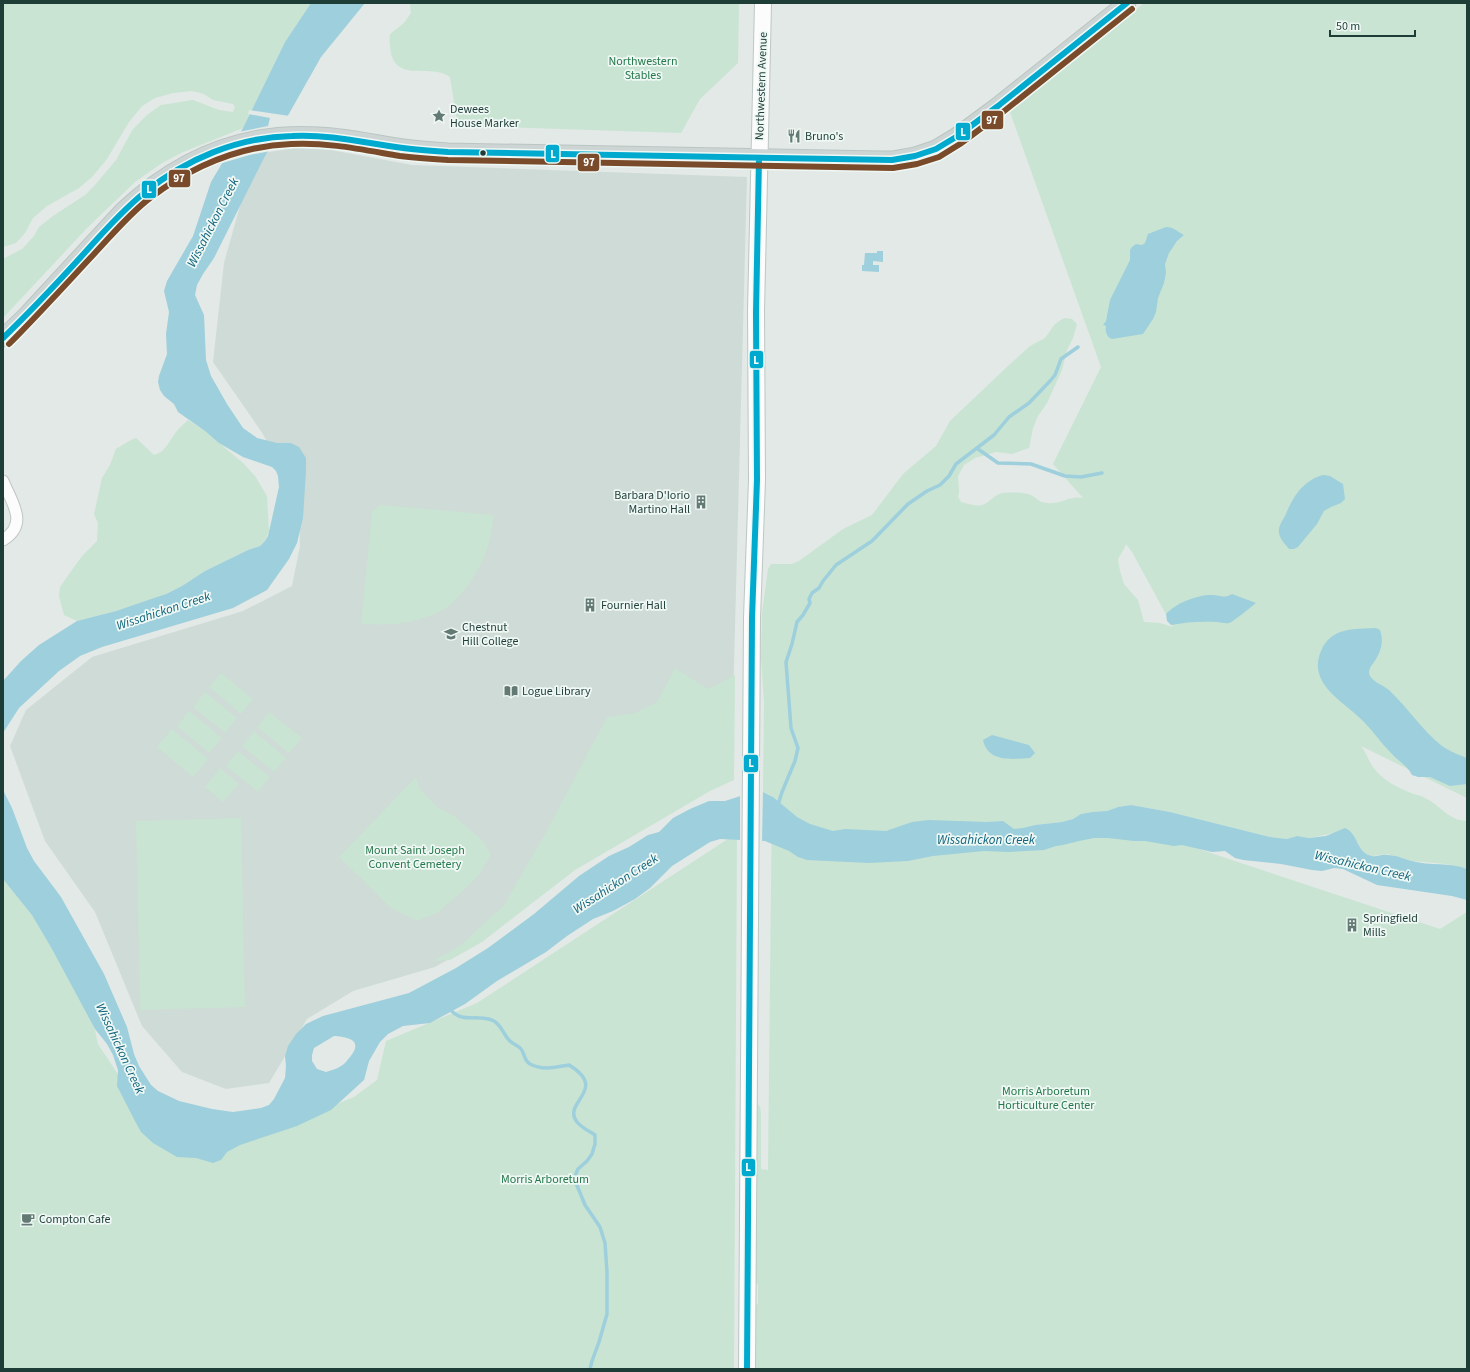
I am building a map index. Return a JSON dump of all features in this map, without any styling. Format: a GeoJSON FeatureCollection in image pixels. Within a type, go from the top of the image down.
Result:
{"type":"FeatureCollection","features":[{"type":"Feature","properties":{"kind":"main road"},"geometry":{"type":"LineString","coordinates":[[3,338],[26,316],[132,202],[161,179],[190,162],[228,147],[264,138],[284,136],[319,136],[349,138],[388,145],[448,152],[892,160],[916,156],[936,148],[967,130],[1127,3]]}},
{"type":"Feature","properties":{"kind":"street","name":"Northwestern Avenue"},"geometry":{"type":"LineString","coordinates":[[747,1369],[752,625],[757,480],[756,313],[763,3]]}},
{"type":"Feature","properties":{"kind":"street"},"geometry":{"type":"LineString","coordinates":[[3,481],[17,513],[18,519],[14,532],[3,540]]}},
{"type":"Feature","properties":{"kind":"shaded area","name":"Chestnut Hill College"},"geometry":{"type":"Polygon","coordinates":[[[295,148],[331,150],[412,165],[747,177],[731,778],[575,866],[470,947],[435,967],[353,991],[307,1019],[269,1083],[226,1089],[182,1072],[142,1026],[95,912],[45,841],[10,746],[26,710],[92,657],[243,611],[292,586],[300,546],[299,498],[261,431],[213,362],[224,263],[242,199],[263,153],[295,148]]]}},
{"type":"Feature","properties":{"kind":"green space"},"geometry":{"type":"Polygon","coordinates":[[[3,3],[311,3],[285,42],[243,128],[183,152],[162,163],[135,182],[87,228],[3,318],[3,259],[22,249],[34,236],[39,227],[85,195],[95,185],[116,160],[133,129],[147,115],[161,105],[193,100],[219,110],[233,112],[235,107],[233,104],[213,100],[204,94],[192,91],[173,93],[155,98],[142,106],[129,122],[107,159],[92,177],[79,188],[47,206],[33,218],[25,233],[16,243],[3,247],[3,3]]]}},
{"type":"Feature","properties":{"kind":"green space","name":"Northwestern Stables"},"geometry":{"type":"Polygon","coordinates":[[[410,3],[739,3],[738,63],[700,99],[681,133],[472,126],[472,121],[457,121],[450,77],[443,73],[408,70],[395,62],[391,53],[390,34],[404,23],[411,13],[410,3]]]}},
{"type":"Feature","properties":{"kind":"green space","name":"Morris Arboretum Horticulture Center"},"geometry":{"type":"Polygon","coordinates":[[[1144,3],[1467,3],[1467,798],[1361,746],[1370,763],[1381,776],[1389,782],[1406,791],[1423,797],[1450,816],[1467,821],[1467,869],[1446,864],[1412,861],[1387,854],[1372,856],[1366,854],[1360,849],[1358,843],[1334,833],[1309,838],[1297,836],[1287,839],[1270,837],[1170,812],[1131,805],[1118,807],[1107,811],[1081,814],[1073,819],[1062,822],[1030,826],[1129,826],[1440,929],[1467,912],[1467,1369],[753,1369],[755,1307],[758,1303],[758,1285],[755,1281],[754,1249],[757,1103],[760,1107],[761,1113],[761,1169],[768,1170],[772,796],[763,792],[764,702],[761,657],[762,613],[768,569],[771,564],[792,564],[799,561],[843,529],[872,515],[903,474],[936,446],[950,421],[1030,346],[1045,338],[1055,324],[1064,318],[1072,319],[1077,324],[1073,338],[1067,350],[1062,370],[1047,403],[1038,416],[1033,428],[1029,448],[1012,454],[996,452],[975,458],[964,465],[958,476],[958,497],[961,502],[977,506],[985,504],[997,495],[1017,492],[1031,495],[1045,503],[1056,503],[1078,497],[1083,498],[1053,464],[1101,367],[1010,112],[1144,3]],[[1126,544],[1118,559],[1120,571],[1124,584],[1138,600],[1144,622],[1160,623],[1173,627],[1132,552],[1126,544]]]}},
{"type":"Feature","properties":{"kind":"green space"},"geometry":{"type":"Polygon","coordinates":[[[188,420],[205,431],[243,463],[255,476],[267,496],[269,531],[265,541],[260,546],[248,550],[205,571],[182,586],[157,598],[77,621],[64,615],[59,596],[60,587],[82,556],[97,541],[98,523],[94,514],[102,478],[110,465],[116,449],[136,438],[154,455],[158,454],[164,449],[177,430],[188,420]]]}},
{"type":"Feature","properties":{"kind":"green space"},"geometry":{"type":"Polygon","coordinates":[[[380,505],[494,515],[487,551],[479,568],[462,593],[444,609],[424,618],[402,623],[361,624],[372,511],[380,505]]]}},
{"type":"Feature","properties":{"kind":"green space"},"geometry":{"type":"Polygon","coordinates":[[[675,668],[708,689],[735,675],[734,780],[710,791],[575,870],[482,942],[450,960],[434,961],[461,945],[504,905],[545,834],[607,717],[635,713],[657,702],[675,668]]]}},
{"type":"Feature","properties":{"kind":"green space"},"geometry":{"type":"Polygon","coordinates":[[[221,673],[253,699],[241,714],[209,687],[221,673]]]}},
{"type":"Feature","properties":{"kind":"green space"},"geometry":{"type":"Polygon","coordinates":[[[205,692],[237,718],[225,733],[193,707],[205,692]]]}},
{"type":"Feature","properties":{"kind":"green space"},"geometry":{"type":"Polygon","coordinates":[[[189,711],[222,738],[209,753],[177,726],[189,711]]]}},
{"type":"Feature","properties":{"kind":"green space"},"geometry":{"type":"Polygon","coordinates":[[[269,712],[302,738],[289,753],[257,727],[269,712]]]}},
{"type":"Feature","properties":{"kind":"green space"},"geometry":{"type":"Polygon","coordinates":[[[172,729],[208,759],[193,777],[157,747],[172,729]]]}},
{"type":"Feature","properties":{"kind":"green space"},"geometry":{"type":"Polygon","coordinates":[[[254,731],[286,758],[274,772],[242,746],[254,731]]]}},
{"type":"Feature","properties":{"kind":"green space"},"geometry":{"type":"Polygon","coordinates":[[[238,751],[270,777],[258,792],[226,766],[238,751]]]}},
{"type":"Feature","properties":{"kind":"green space"},"geometry":{"type":"Polygon","coordinates":[[[220,768],[239,784],[223,802],[205,787],[220,768]]]}},
{"type":"Feature","properties":{"kind":"green space","name":"Mount Saint Joseph Convent Cemetery"},"geometry":{"type":"Polygon","coordinates":[[[416,777],[419,788],[438,808],[454,816],[484,842],[491,855],[479,875],[462,892],[437,913],[417,921],[391,908],[339,857],[416,777]]]}},
{"type":"Feature","properties":{"kind":"green space"},"geometry":{"type":"Polygon","coordinates":[[[241,818],[245,1007],[140,1010],[136,821],[241,818]]]}},
{"type":"Feature","properties":{"kind":"green space","name":"Morris Arboretum"},"geometry":{"type":"Polygon","coordinates":[[[737,833],[734,1369],[3,1369],[3,851],[80,964],[98,1044],[136,1102],[298,1120],[354,1097],[377,1080],[386,1041],[477,1003],[737,833]]]}},
{"type":"Feature","properties":{"kind":"water","name":"Wissahickon Creek"},"geometry":{"type":"Polygon","coordinates":[[[311,3],[365,3],[321,57],[264,158],[214,258],[197,285],[195,295],[204,315],[206,360],[211,376],[243,428],[257,438],[277,443],[291,443],[299,447],[306,458],[303,518],[297,543],[289,559],[267,590],[233,608],[102,647],[80,656],[59,671],[19,708],[3,733],[3,681],[21,661],[39,645],[77,621],[116,611],[166,594],[182,586],[205,571],[248,550],[260,546],[268,536],[279,487],[276,471],[272,467],[243,457],[219,443],[178,412],[174,404],[164,396],[160,390],[158,382],[167,354],[166,334],[169,312],[164,291],[167,281],[193,236],[211,182],[243,128],[285,42],[311,3]]]}},
{"type":"Feature","properties":{"kind":"water"},"geometry":{"type":"Polygon","coordinates":[[[1166,227],[1174,229],[1184,235],[1177,241],[1169,253],[1165,264],[1166,273],[1164,283],[1158,298],[1156,312],[1153,319],[1143,334],[1112,339],[1107,334],[1106,326],[1103,325],[1106,321],[1110,300],[1130,260],[1130,250],[1136,244],[1142,245],[1145,243],[1148,234],[1166,227]]]}},
{"type":"Feature","properties":{"kind":"water"},"geometry":{"type":"Polygon","coordinates":[[[877,251],[883,251],[883,262],[873,261],[873,265],[879,265],[879,272],[862,271],[865,253],[877,253],[877,251]]]}},
{"type":"Feature","properties":{"kind":"water"},"geometry":{"type":"Polygon","coordinates":[[[1323,475],[1330,476],[1343,484],[1345,499],[1341,503],[1324,511],[1317,524],[1298,547],[1289,549],[1280,535],[1280,524],[1291,502],[1299,491],[1309,481],[1323,475]]]}},
{"type":"Feature","properties":{"kind":"water"},"geometry":{"type":"Polygon","coordinates":[[[1232,594],[1256,603],[1229,623],[1200,622],[1171,625],[1167,621],[1166,614],[1179,604],[1188,600],[1207,595],[1224,597],[1232,594]]]}},
{"type":"Feature","properties":{"kind":"water"},"geometry":{"type":"Polygon","coordinates":[[[1376,628],[1380,630],[1382,643],[1371,667],[1369,673],[1370,676],[1374,681],[1389,690],[1428,733],[1442,746],[1467,758],[1467,784],[1450,786],[1430,777],[1418,777],[1412,775],[1408,768],[1387,749],[1363,721],[1329,691],[1323,682],[1319,673],[1318,663],[1325,643],[1337,633],[1352,629],[1376,628]]]}},
{"type":"Feature","properties":{"kind":"water"},"geometry":{"type":"Polygon","coordinates":[[[992,735],[1029,745],[1035,753],[1030,758],[1009,759],[996,756],[990,753],[983,740],[992,735]]]}},
{"type":"Feature","properties":{"kind":"water","name":"Wissahickon Creek"},"geometry":{"type":"Polygon","coordinates":[[[3,790],[12,808],[27,848],[34,861],[61,897],[104,974],[127,1027],[134,1054],[139,1066],[151,1085],[158,1091],[179,1101],[212,1109],[233,1112],[261,1108],[269,1105],[274,1099],[285,1078],[285,1056],[288,1046],[296,1034],[306,1024],[323,1016],[409,993],[456,968],[488,948],[534,914],[579,876],[609,856],[629,847],[648,835],[659,832],[673,818],[709,801],[725,801],[750,793],[763,792],[773,797],[797,817],[810,824],[833,831],[845,829],[886,831],[912,822],[929,820],[987,822],[1003,821],[1014,829],[1062,822],[1073,819],[1081,814],[1107,811],[1118,807],[1131,805],[1170,812],[1270,837],[1287,839],[1297,836],[1309,838],[1326,836],[1345,828],[1353,834],[1363,851],[1372,856],[1390,855],[1419,862],[1467,869],[1467,900],[1452,896],[1377,885],[1343,869],[1334,868],[1322,871],[1312,870],[1281,864],[1243,860],[1235,858],[1225,851],[1212,852],[1182,845],[1174,846],[1145,841],[1094,838],[1044,850],[1009,852],[984,851],[933,856],[908,861],[869,863],[807,860],[765,841],[720,839],[710,842],[672,866],[650,888],[635,899],[613,911],[593,919],[546,952],[497,981],[465,1004],[430,1023],[403,1026],[388,1034],[380,1042],[369,1061],[364,1080],[331,1110],[297,1126],[240,1145],[227,1152],[221,1160],[213,1163],[196,1158],[177,1157],[153,1143],[141,1132],[117,1086],[118,1070],[113,1055],[107,1044],[95,1029],[32,915],[3,879],[3,790]],[[334,1036],[314,1048],[312,1061],[317,1069],[326,1072],[336,1069],[344,1064],[354,1051],[355,1043],[352,1040],[334,1036]]]}},
{"type":"Feature","properties":{"kind":"pier"},"geometry":{"type":"Polygon","coordinates":[[[249,110],[290,116],[271,151],[250,155],[219,164],[238,132],[268,126],[270,118],[248,114],[249,110]]]}},
{"type":"Feature","properties":{"kind":"pier"},"geometry":{"type":"Polygon","coordinates":[[[763,790],[762,843],[740,841],[740,794],[750,791],[763,790]]]}},
{"type":"Feature","properties":{"kind":"waterway"},"geometry":{"type":"LineString","coordinates":[[778,805],[795,761],[798,748],[791,728],[786,662],[797,622],[810,603],[809,599],[812,593],[819,588],[836,565],[872,541],[908,504],[927,491],[940,485],[949,476],[956,464],[994,435],[1009,417],[1029,403],[1055,375],[1061,359],[1078,347]]}},
{"type":"Feature","properties":{"kind":"waterway"},"geometry":{"type":"LineString","coordinates":[[978,449],[998,463],[1031,464],[1065,476],[1081,477],[1102,473]]}},
{"type":"Feature","properties":{"kind":"waterway"},"geometry":{"type":"LineString","coordinates":[[449,1008],[459,1016],[482,1018],[494,1021],[499,1025],[507,1038],[521,1049],[530,1064],[545,1068],[569,1065],[580,1074],[585,1082],[585,1089],[575,1108],[574,1115],[577,1122],[583,1128],[595,1135],[595,1144],[592,1154],[578,1169],[575,1176],[576,1183],[585,1205],[600,1227],[605,1243],[607,1272],[607,1314],[590,1369]]}},
{"type":"Feature","properties":{"kind":"transit line","name":"L"},"geometry":{"type":"LineString","coordinates":[[3,338],[47,294],[115,219],[144,193],[160,181],[195,160],[233,146],[272,137],[320,136],[403,148],[448,152],[892,160],[915,156],[936,149],[956,137],[998,106],[1127,3]]}},
{"type":"Feature","properties":{"kind":"transit line","name":"97"},"geometry":{"type":"LineString","coordinates":[[9,344],[142,204],[182,177],[216,160],[234,154],[272,146],[319,144],[406,157],[448,160],[893,168],[917,164],[939,157],[960,144],[1003,112],[1132,9]]}},
{"type":"Feature","properties":{"kind":"transit line","name":"L"},"geometry":{"type":"LineString","coordinates":[[747,1369],[752,618],[757,480],[756,313],[759,158]]}},
{"type":"Feature","properties":{"kind":"place","name":"Dewees House Marker"},"geometry":{"type":"Point","coordinates":[439,116]}},
{"type":"Feature","properties":{"kind":"place","name":"Bruno's"},"geometry":{"type":"Point","coordinates":[794,136]}},
{"type":"Feature","properties":{"kind":"place","name":"Barbara D'Iorio Martino Hall"},"geometry":{"type":"Point","coordinates":[701,502]}},
{"type":"Feature","properties":{"kind":"place","name":"Fournier Hall"},"geometry":{"type":"Point","coordinates":[590,605]}},
{"type":"Feature","properties":{"kind":"place","name":"Chestnut Hill College"},"geometry":{"type":"Point","coordinates":[451,634]}},
{"type":"Feature","properties":{"kind":"place","name":"Logue Library"},"geometry":{"type":"Point","coordinates":[511,691]}},
{"type":"Feature","properties":{"kind":"place","name":"Springfield Mills"},"geometry":{"type":"Point","coordinates":[1352,925]}},
{"type":"Feature","properties":{"kind":"place","name":"Compton Cafe"},"geometry":{"type":"Point","coordinates":[28,1219]}}]}
